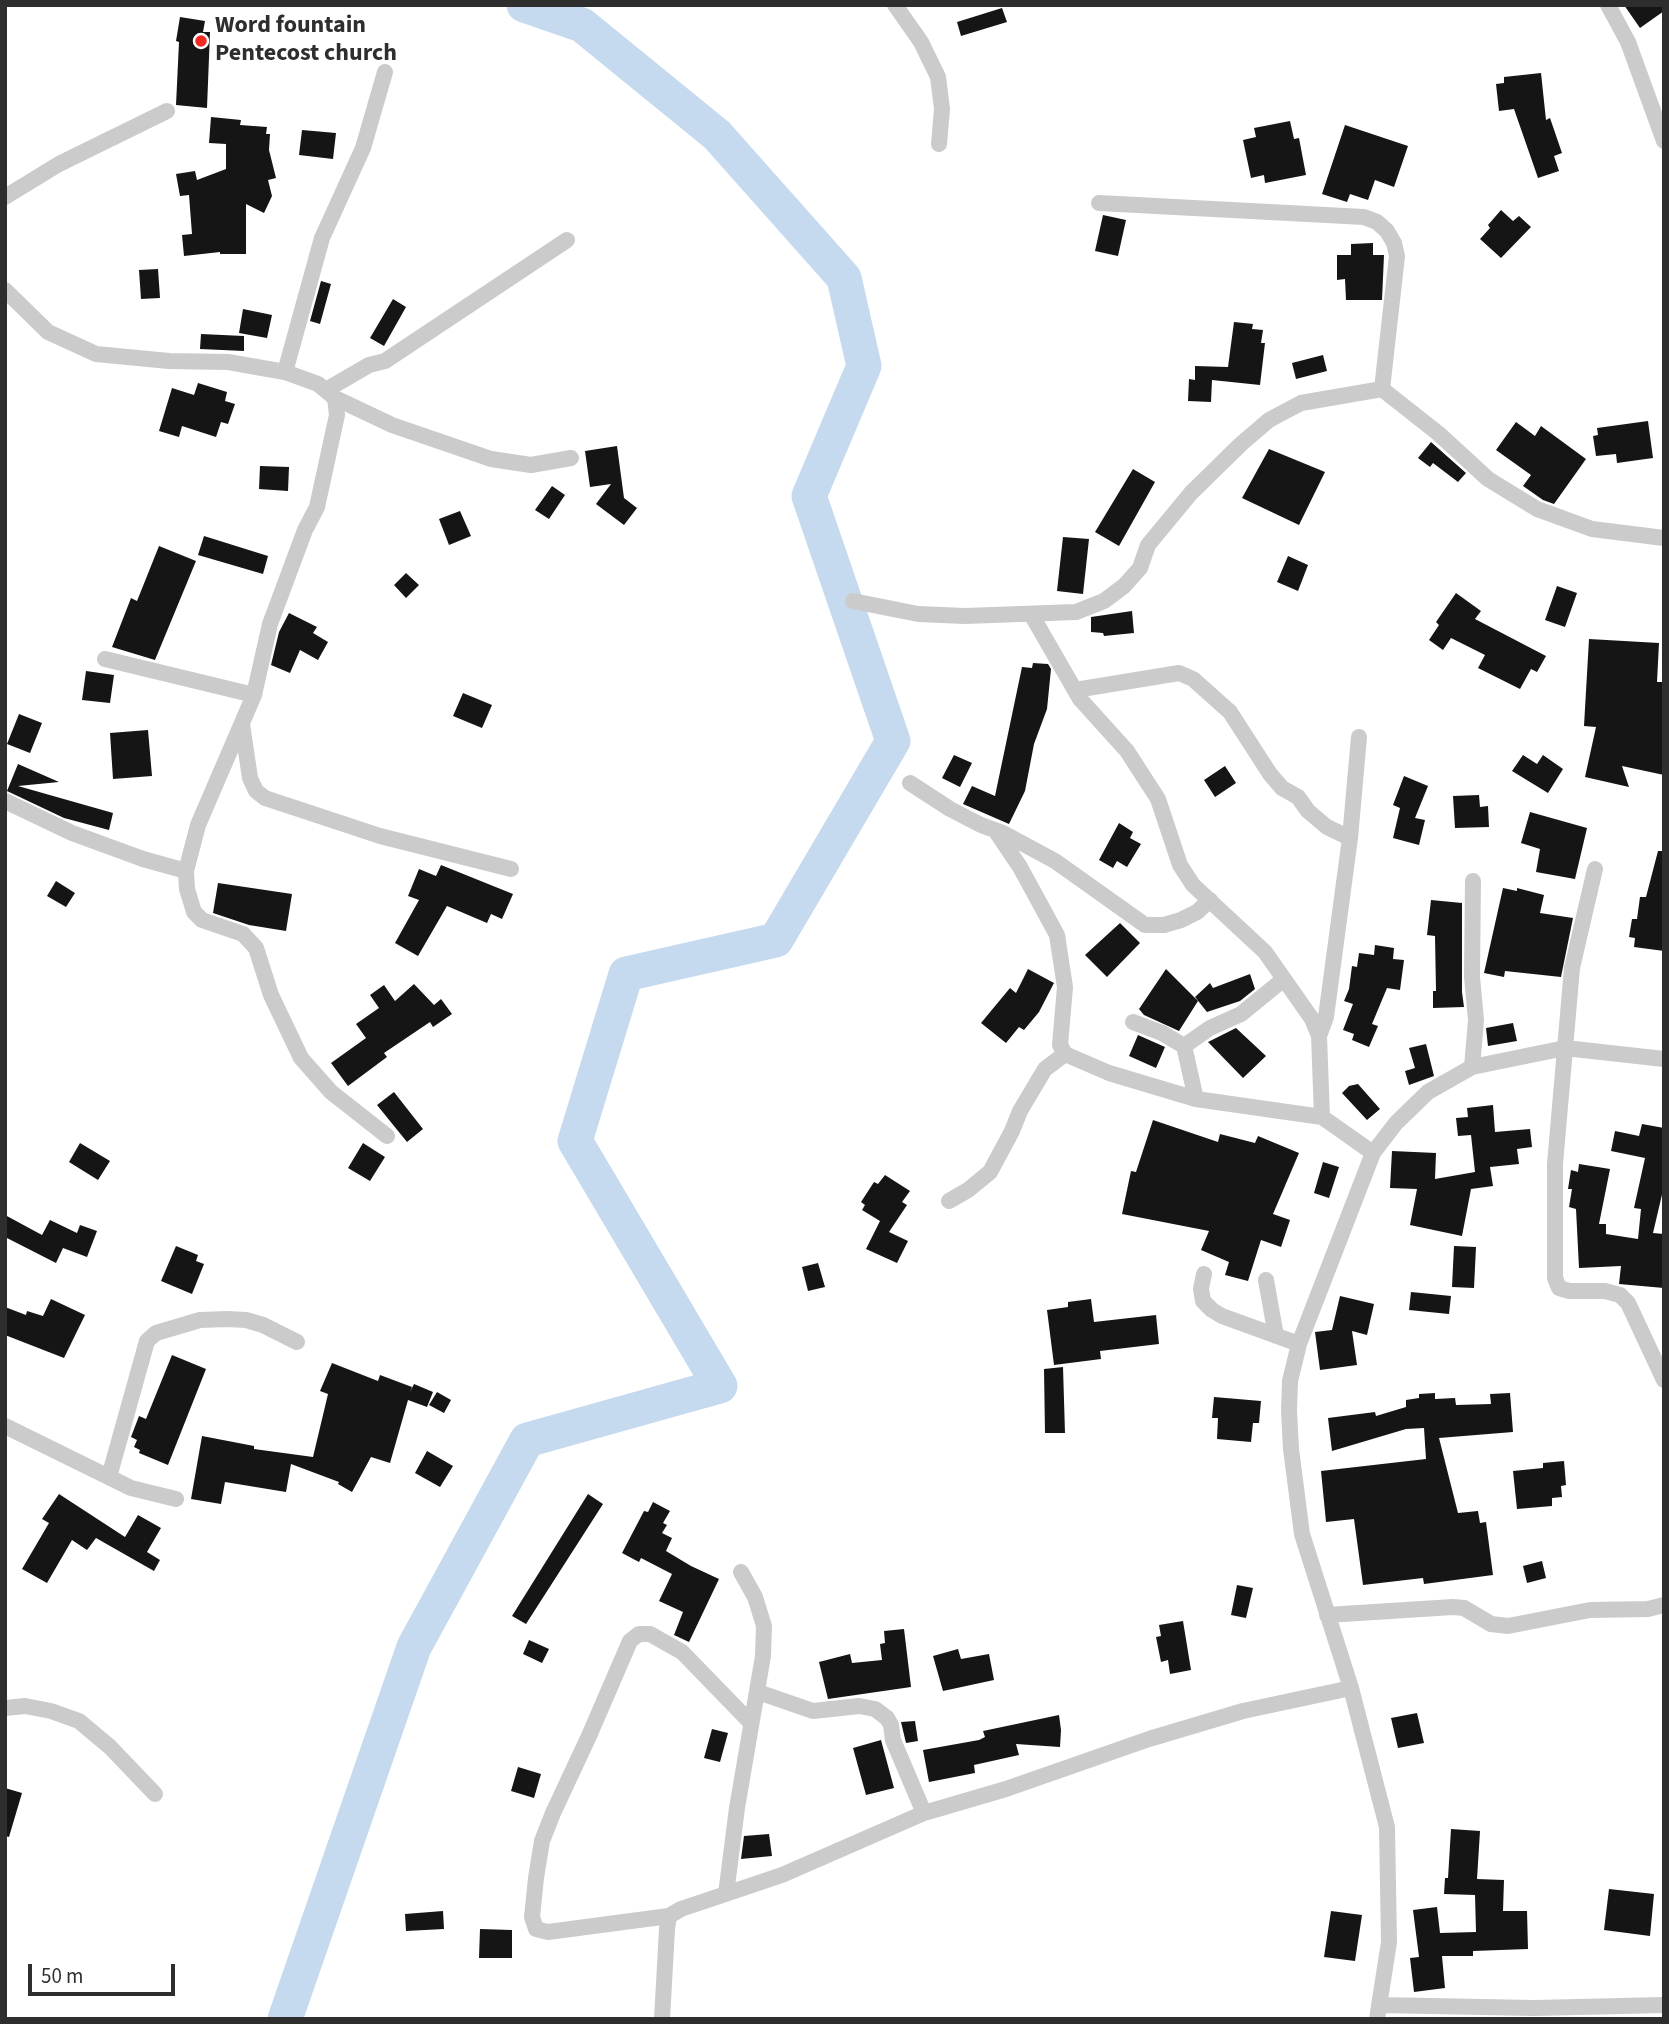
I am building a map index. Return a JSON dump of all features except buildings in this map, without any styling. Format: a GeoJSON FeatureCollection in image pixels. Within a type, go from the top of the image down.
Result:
{"type":"FeatureCollection","features":[{"type":"Feature","properties":{"kind":"street"},"geometry":{"type":"LineString","coordinates":[[895,5],[921,42],[938,78],[942,108],[939,144]]}},
{"type":"Feature","properties":{"kind":"street"},"geometry":{"type":"LineString","coordinates":[[1608,5],[1632,52],[1664,141]]}},
{"type":"Feature","properties":{"kind":"street"},"geometry":{"type":"LineString","coordinates":[[285,372],[322,238],[363,148],[386,72]]}},
{"type":"Feature","properties":{"kind":"street"},"geometry":{"type":"LineString","coordinates":[[5,197],[58,164],[166,111]]}},
{"type":"Feature","properties":{"kind":"street"},"geometry":{"type":"LineString","coordinates":[[1099,204],[1364,217],[1377,222],[1387,231],[1397,256],[1382,389]]}},
{"type":"Feature","properties":{"kind":"street"},"geometry":{"type":"LineString","coordinates":[[331,394],[369,365],[385,360],[567,240]]}},
{"type":"Feature","properties":{"kind":"street"},"geometry":{"type":"LineString","coordinates":[[5,290],[48,332],[96,354],[228,362],[285,372],[318,384],[331,394],[392,425],[491,459],[531,465],[571,458]]}},
{"type":"Feature","properties":{"kind":"street"},"geometry":{"type":"LineString","coordinates":[[853,601],[918,614],[965,616],[1076,612],[1104,601],[1124,586],[1140,568],[1148,545],[1191,493],[1269,420],[1301,403],[1382,389],[1439,434],[1488,479],[1537,509],[1592,529],[1664,538]]}},
{"type":"Feature","properties":{"kind":"street"},"geometry":{"type":"LineString","coordinates":[[331,394],[337,415],[317,507],[305,530],[271,624],[254,695],[206,803],[186,871],[187,889],[194,912],[202,919],[243,933],[256,948],[271,995],[301,1058],[331,1091],[387,1136]]}},
{"type":"Feature","properties":{"kind":"street"},"geometry":{"type":"LineString","coordinates":[[1031,614],[1080,699],[1127,751],[1158,799],[1180,865],[1194,885],[1265,952],[1312,1019],[1319,1036],[1322,1117]]}},
{"type":"Feature","properties":{"kind":"street"},"geometry":{"type":"LineString","coordinates":[[105,659],[254,695]]}},
{"type":"Feature","properties":{"kind":"street"},"geometry":{"type":"LineString","coordinates":[[1075,690],[1168,674],[1179,673],[1193,679],[1230,712],[1282,788],[1298,797],[1308,811],[1327,827],[1350,838]]}},
{"type":"Feature","properties":{"kind":"street"},"geometry":{"type":"LineString","coordinates":[[242,724],[250,778],[256,791],[265,798],[380,836],[511,869]]}},
{"type":"Feature","properties":{"kind":"street"},"geometry":{"type":"LineString","coordinates":[[1319,1036],[1326,1017],[1350,838],[1359,737]]}},
{"type":"Feature","properties":{"kind":"street"},"geometry":{"type":"LineString","coordinates":[[910,783],[950,809],[1055,861],[1145,925],[1164,925],[1181,920],[1197,912],[1210,900]]}},
{"type":"Feature","properties":{"kind":"street"},"geometry":{"type":"LineString","coordinates":[[5,801],[72,833],[143,859],[186,871]]}},
{"type":"Feature","properties":{"kind":"street"},"geometry":{"type":"LineString","coordinates":[[995,830],[1020,867],[1057,936],[1065,987],[1060,1045],[1065,1054],[1109,1073],[1196,1099],[1322,1117],[1373,1153]]}},
{"type":"Feature","properties":{"kind":"street"},"geometry":{"type":"LineString","coordinates":[[1595,869],[1572,968],[1555,1164],[1555,1278],[1559,1288],[1569,1291],[1605,1291],[1620,1295],[1628,1303],[1664,1380]]}},
{"type":"Feature","properties":{"kind":"street"},"geometry":{"type":"LineString","coordinates":[[1472,1067],[1476,1020],[1472,977],[1473,881]]}},
{"type":"Feature","properties":{"kind":"street"},"geometry":{"type":"LineString","coordinates":[[1184,1046],[1210,1028],[1241,1014],[1284,979]]}},
{"type":"Feature","properties":{"kind":"street"},"geometry":{"type":"LineString","coordinates":[[1133,1022],[1162,1033],[1184,1046],[1196,1099]]}},
{"type":"Feature","properties":{"kind":"street"},"geometry":{"type":"LineString","coordinates":[[1664,1059],[1565,1048],[1472,1067],[1428,1092],[1396,1123],[1373,1153],[1299,1344],[1290,1381],[1291,1449],[1302,1534],[1351,1688],[1387,1828],[1389,1942],[1378,2012],[1664,2005]]}},
{"type":"Feature","properties":{"kind":"street"},"geometry":{"type":"LineString","coordinates":[[949,1201],[990,1172],[1020,1111],[1045,1069],[1065,1054]]}},
{"type":"Feature","properties":{"kind":"street"},"geometry":{"type":"LineString","coordinates":[[1204,1274],[1201,1289],[1203,1301],[1212,1310],[1299,1344]]}},
{"type":"Feature","properties":{"kind":"street"},"geometry":{"type":"LineString","coordinates":[[1266,1280],[1276,1336]]}},
{"type":"Feature","properties":{"kind":"street"},"geometry":{"type":"LineString","coordinates":[[109,1477],[147,1341],[156,1334],[200,1320],[246,1320],[263,1325],[297,1342]]}},
{"type":"Feature","properties":{"kind":"street"},"geometry":{"type":"LineString","coordinates":[[5,1426],[131,1488],[176,1499]]}},
{"type":"Feature","properties":{"kind":"street"},"geometry":{"type":"LineString","coordinates":[[726,1894],[737,1808],[763,1656],[764,1626],[755,1597],[741,1572]]}},
{"type":"Feature","properties":{"kind":"street"},"geometry":{"type":"LineString","coordinates":[[1327,1615],[1453,1607],[1464,1608],[1491,1624],[1508,1626],[1590,1610],[1648,1609],[1664,1605]]}},
{"type":"Feature","properties":{"kind":"street"},"geometry":{"type":"LineString","coordinates":[[751,1723],[682,1652],[650,1634],[639,1634],[630,1640],[542,1841],[532,1917],[536,1929],[548,1932],[670,1916],[681,1909],[782,1875],[924,1813],[1006,1789],[1189,1727],[1242,1712],[1351,1688]]}},
{"type":"Feature","properties":{"kind":"street"},"geometry":{"type":"LineString","coordinates":[[758,1692],[814,1711],[859,1706],[876,1709],[891,1725],[893,1740],[924,1813]]}},
{"type":"Feature","properties":{"kind":"street"},"geometry":{"type":"LineString","coordinates":[[5,1708],[24,1706],[51,1711],[79,1721],[110,1747],[155,1794]]}},
{"type":"Feature","properties":{"kind":"street"},"geometry":{"type":"LineString","coordinates":[[662,2019],[670,1916]]}},
{"type":"Feature","properties":{"kind":"waterway"},"geometry":{"type":"LineString","coordinates":[[285,2019],[414,1647],[527,1440],[720,1386],[575,1141],[626,974],[776,940],[893,741],[809,496],[864,366],[844,278],[717,135],[582,25],[524,5]]}},
{"type":"Feature","properties":{"kind":"place","name":"Word fountain Pentecost church"},"geometry":{"type":"Point","coordinates":[201,41]}}]}
